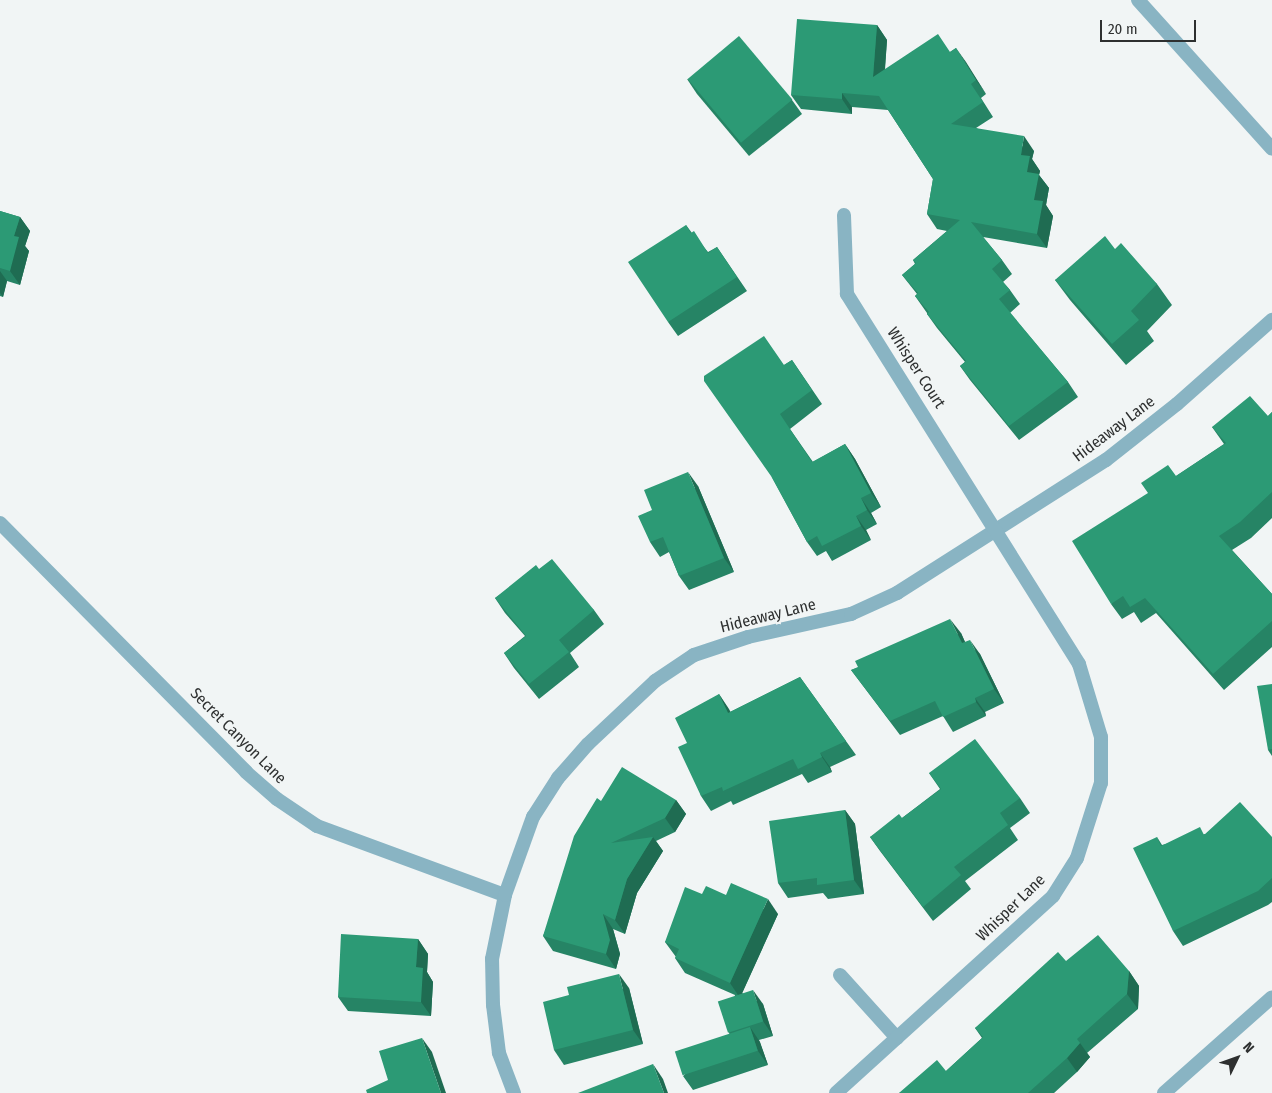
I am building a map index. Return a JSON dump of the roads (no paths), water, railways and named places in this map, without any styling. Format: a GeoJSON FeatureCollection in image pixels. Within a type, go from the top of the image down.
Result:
{"type":"FeatureCollection","features":[{"type":"Feature","properties":{"kind":"street"},"geometry":{"type":"LineString","coordinates":[[1138,0],[1272,149]]}},
{"type":"Feature","properties":{"kind":"street","name":"Whisper Court"},"geometry":{"type":"LineString","coordinates":[[844,215],[847,294],[997,528]]}},
{"type":"Feature","properties":{"kind":"street","name":"Hideaway Lane"},"geometry":{"type":"LineString","coordinates":[[514,1093],[499,1053],[493,1005],[492,959],[505,896],[533,817],[558,778],[588,744],[655,681],[694,655],[748,637],[851,614],[897,593],[1106,460],[1177,404],[1272,320]]}},
{"type":"Feature","properties":{"kind":"street","name":"Secret Canyon Lane"},"geometry":{"type":"LineString","coordinates":[[0,522],[246,772],[277,799],[317,826],[505,896]]}},
{"type":"Feature","properties":{"kind":"street","name":"Whisper Lane"},"geometry":{"type":"LineString","coordinates":[[836,1093],[1053,896],[1077,858],[1101,783],[1101,737],[1079,664],[997,528]]}},
{"type":"Feature","properties":{"kind":"street"},"geometry":{"type":"LineString","coordinates":[[840,974],[897,1038]]}},
{"type":"Feature","properties":{"kind":"street"},"geometry":{"type":"LineString","coordinates":[[1164,1093],[1272,997]]}}]}
